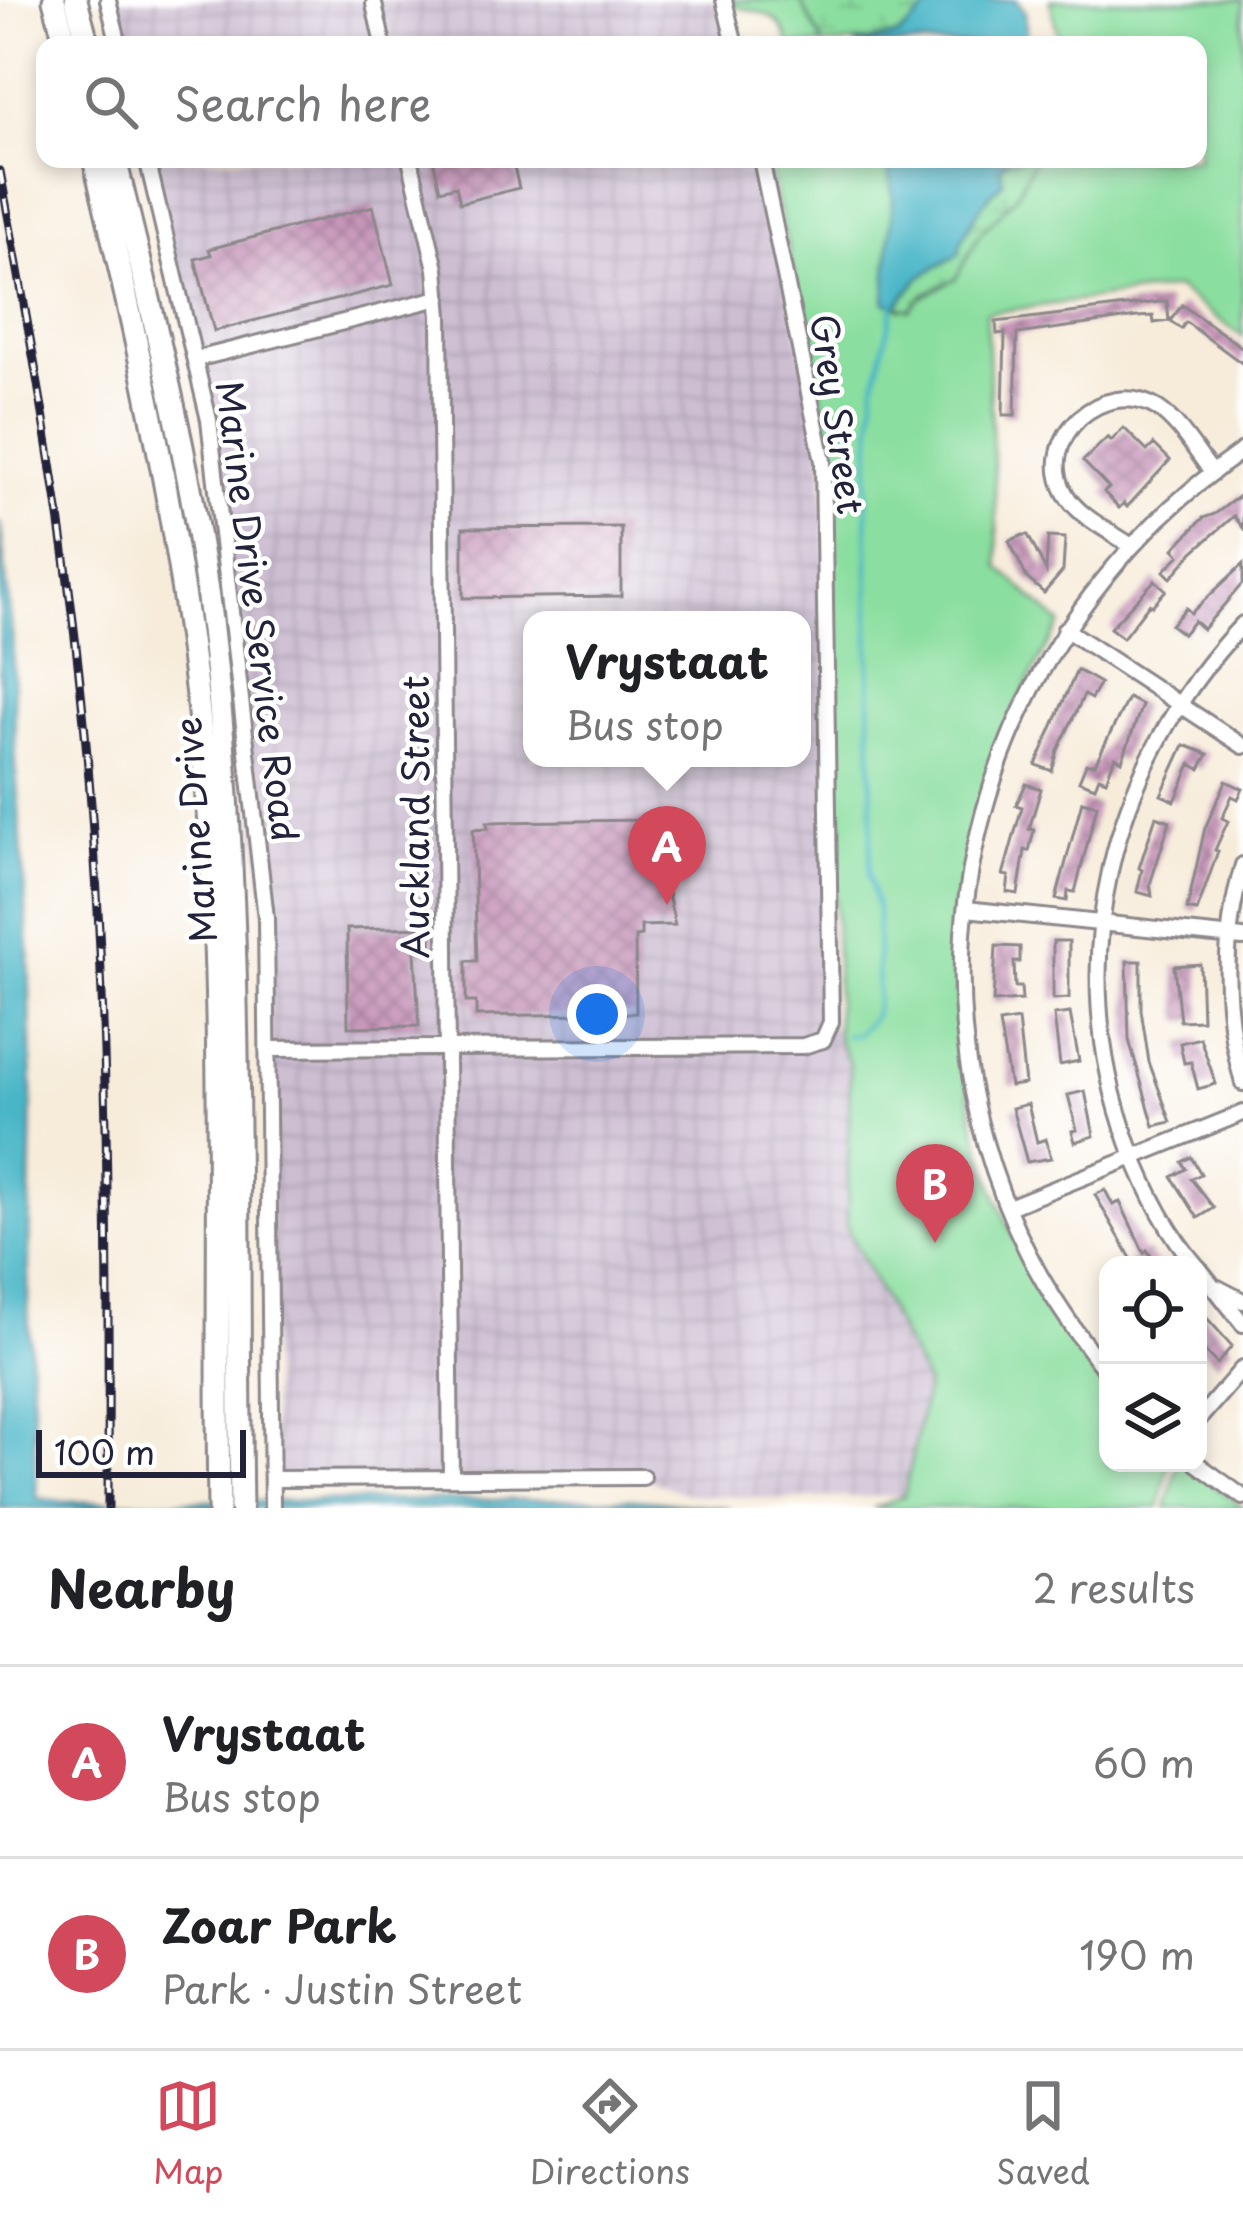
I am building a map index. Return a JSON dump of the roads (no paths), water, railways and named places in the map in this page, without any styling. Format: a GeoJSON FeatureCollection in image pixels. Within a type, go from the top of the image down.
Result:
{"type":"FeatureCollection","features":[{"type":"Feature","properties":{"kind":"main road"},"geometry":{"type":"LineString","coordinates":[[55,0],[64,36]]}},
{"type":"Feature","properties":{"kind":"main road"},"geometry":{"type":"LineString","coordinates":[[76,0],[86,36]]}},
{"type":"Feature","properties":{"kind":"main road","name":"Marine Drive"},"geometry":{"type":"LineString","coordinates":[[96,168],[167,487],[205,775],[230,1501]]}},
{"type":"Feature","properties":{"kind":"main road","name":"Marine Drive"},"geometry":{"type":"LineString","coordinates":[[117,168],[190,484],[212,628],[226,775],[235,928],[230,1501]]}},
{"type":"Feature","properties":{"kind":"street"},"geometry":{"type":"LineString","coordinates":[[108,0],[117,36]]}},
{"type":"Feature","properties":{"kind":"street"},"geometry":{"type":"LineString","coordinates":[[724,0],[733,36]]}},
{"type":"Feature","properties":{"kind":"street"},"geometry":{"type":"LineString","coordinates":[[374,4],[381,36]]}},
{"type":"Feature","properties":{"kind":"street","name":"Marine Drive Service Road"},"geometry":{"type":"LineString","coordinates":[[149,168],[196,358],[216,471],[262,881],[272,1494]]}},
{"type":"Feature","properties":{"kind":"street","name":"Auckland Street"},"geometry":{"type":"LineString","coordinates":[[412,168],[440,298],[451,1478]]}},
{"type":"Feature","properties":{"kind":"street","name":"Grey Street"},"geometry":{"type":"LineString","coordinates":[[446,1047],[803,1046],[823,1040],[831,1022],[826,507],[815,412],[763,168]]}},
{"type":"Feature","properties":{"kind":"street"},"geometry":{"type":"LineString","coordinates":[[196,358],[440,298]]}},
{"type":"Feature","properties":{"kind":"street"},"geometry":{"type":"LineString","coordinates":[[1130,545],[1066,497],[1058,455],[1071,424],[1113,400],[1156,407],[1212,472]]}},
{"type":"Feature","properties":{"kind":"street"},"geometry":{"type":"LineString","coordinates":[[1101,1364],[1056,1303],[1028,1252],[975,1098],[963,988],[966,909],[992,782],[1029,692],[1065,629],[1130,545],[1243,450]]}},
{"type":"Feature","properties":{"kind":"street"},"geometry":{"type":"LineString","coordinates":[[1190,1256],[1158,1208],[1114,1100],[1102,1042],[1100,923],[1126,809],[1149,754],[1179,703],[1243,624]]}},
{"type":"Feature","properties":{"kind":"street"},"geometry":{"type":"LineString","coordinates":[[1065,629],[1243,746]]}},
{"type":"Feature","properties":{"kind":"street"},"geometry":{"type":"LineString","coordinates":[[1243,866],[1229,1012],[1243,1083]]}},
{"type":"Feature","properties":{"kind":"street"},"geometry":{"type":"LineString","coordinates":[[966,909],[1236,938]]}},
{"type":"Feature","properties":{"kind":"street"},"geometry":{"type":"LineString","coordinates":[[267,1049],[446,1047]]}},
{"type":"Feature","properties":{"kind":"street"},"geometry":{"type":"LineString","coordinates":[[1009,1207],[1243,1113]]}},
{"type":"Feature","properties":{"kind":"street"},"geometry":{"type":"LineString","coordinates":[[1207,1277],[1243,1324]]}},
{"type":"Feature","properties":{"kind":"street"},"geometry":{"type":"LineString","coordinates":[[1214,1285],[1243,1301]]}},
{"type":"Feature","properties":{"kind":"street"},"geometry":{"type":"LineString","coordinates":[[1207,1410],[1243,1368]]}},
{"type":"Feature","properties":{"kind":"street"},"geometry":{"type":"LineString","coordinates":[[1207,1471],[1243,1497]]}},
{"type":"Feature","properties":{"kind":"street"},"geometry":{"type":"LineString","coordinates":[[272,1494],[451,1478],[643,1477]]}},
{"type":"Feature","properties":{"kind":"water"},"geometry":{"type":"Polygon","coordinates":[[[1016,0],[1025,11],[1026,36],[898,36],[933,4],[1016,0]]]}},
{"type":"Feature","properties":{"kind":"water"},"geometry":{"type":"Polygon","coordinates":[[[889,168],[1000,168],[1003,182],[975,215],[959,254],[921,276],[897,305],[885,302],[893,199],[889,168]]]}},
{"type":"Feature","properties":{"kind":"water"},"geometry":{"type":"Polygon","coordinates":[[[0,521],[12,634],[29,953],[28,1302],[37,1498],[66,1502],[631,1499],[729,1508],[0,1508],[0,521]]]}},
{"type":"Feature","properties":{"kind":"waterway"},"geometry":{"type":"LineString","coordinates":[[846,1035],[857,1034],[874,1016],[877,1002],[878,913],[869,875],[867,498],[875,383],[895,300]]}},
{"type":"Feature","properties":{"kind":"railway"},"geometry":{"type":"LineString","coordinates":[[0,171],[62,540],[88,769],[105,1085],[108,1508]]}},
{"type":"Feature","properties":{"kind":"place","name":"Vrystaat"},"geometry":{"type":"Point","coordinates":[667,905]}},
{"type":"Feature","properties":{"kind":"place","name":"Zoar Park"},"geometry":{"type":"Point","coordinates":[935,1243]}}]}
